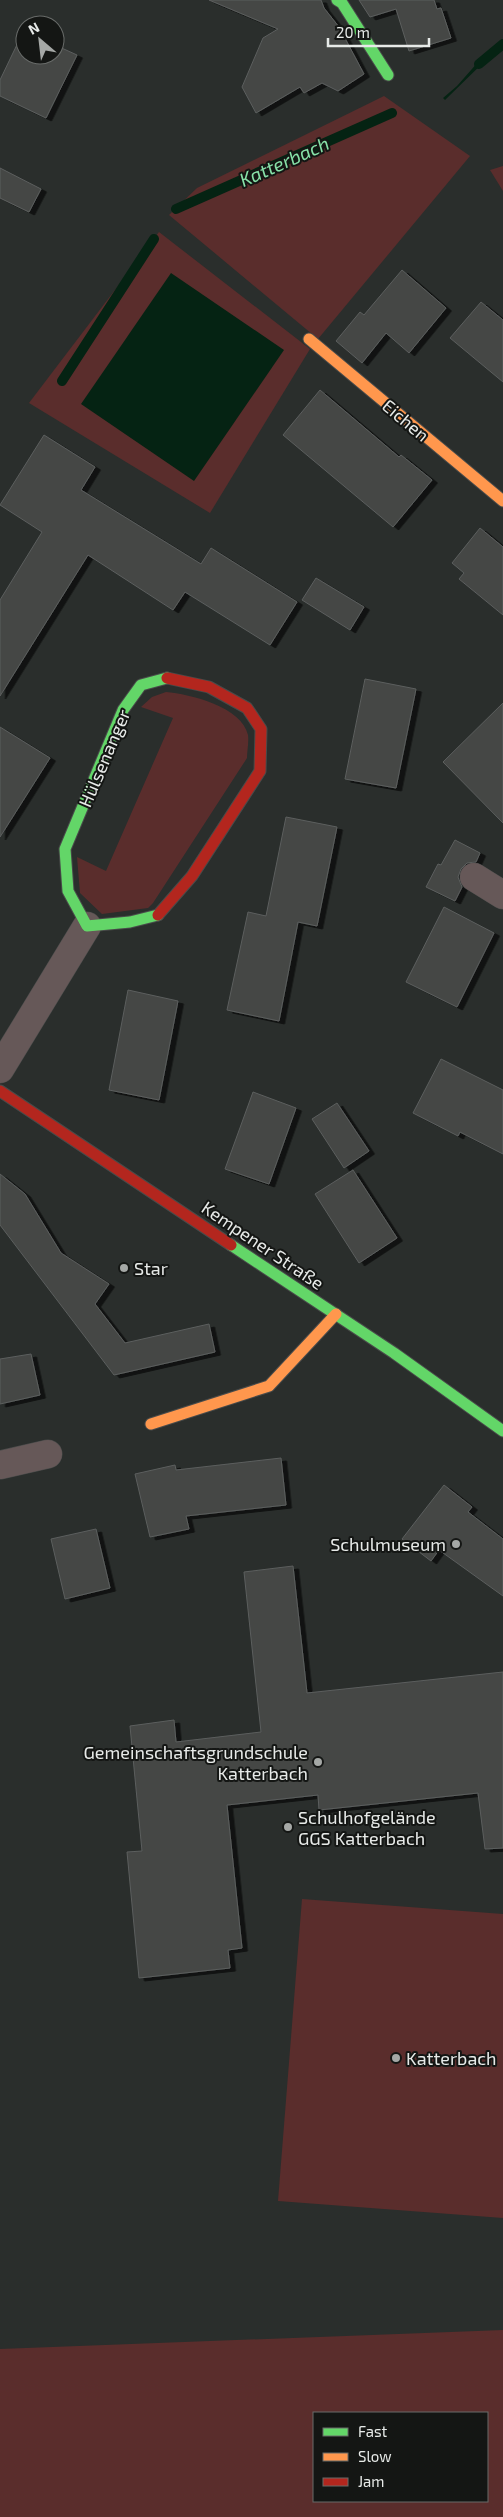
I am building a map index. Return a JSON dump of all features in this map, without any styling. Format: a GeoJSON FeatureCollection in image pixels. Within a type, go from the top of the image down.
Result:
{"type":"FeatureCollection","features":[{"type":"Feature","properties":{"kind":"street"},"geometry":{"type":"LineString","coordinates":[[337,0],[342,3],[388,75]]}},
{"type":"Feature","properties":{"kind":"street","name":"Eichen"},"geometry":{"type":"LineString","coordinates":[[309,339],[503,502]]}},
{"type":"Feature","properties":{"kind":"street","name":"Hülsenanger"},"geometry":{"type":"LineString","coordinates":[[167,678],[209,687],[247,708],[261,729],[260,772],[192,876],[160,914],[130,922],[88,926],[68,891],[65,849],[123,710],[141,685],[167,678]]}},
{"type":"Feature","properties":{"kind":"street"},"geometry":{"type":"LineString","coordinates":[[474,877],[503,895]]}},
{"type":"Feature","properties":{"kind":"street"},"geometry":{"type":"LineString","coordinates":[[0,1069],[88,926]]}},
{"type":"Feature","properties":{"kind":"street","name":"Kempener Straße"},"geometry":{"type":"LineString","coordinates":[[0,1091],[400,1357],[503,1431]]}},
{"type":"Feature","properties":{"kind":"street"},"geometry":{"type":"LineString","coordinates":[[151,1424],[268,1386],[336,1314]]}},
{"type":"Feature","properties":{"kind":"street"},"geometry":{"type":"LineString","coordinates":[[0,1465],[48,1454]]}},
{"type":"Feature","properties":{"kind":"shaded area"},"geometry":{"type":"Polygon","coordinates":[[[486,53],[489,57],[445,100],[443,98],[457,86],[486,53]]]}},
{"type":"Feature","properties":{"kind":"shaded area"},"geometry":{"type":"Polygon","coordinates":[[[384,96],[470,156],[318,339],[169,215],[197,188],[384,96]]]}},
{"type":"Feature","properties":{"kind":"shaded area"},"geometry":{"type":"Polygon","coordinates":[[[503,166],[503,191],[490,170],[503,166]]]}},
{"type":"Feature","properties":{"kind":"shaded area"},"geometry":{"type":"Polygon","coordinates":[[[159,232],[310,349],[210,513],[29,403],[159,232]]]}},
{"type":"Feature","properties":{"kind":"shaded area"},"geometry":{"type":"Polygon","coordinates":[[[171,273],[284,350],[194,481],[81,404],[171,273]]]}},
{"type":"Feature","properties":{"kind":"shaded area"},"geometry":{"type":"Polygon","coordinates":[[[166,692],[201,699],[226,710],[236,717],[244,725],[248,735],[247,758],[153,903],[148,908],[102,914],[80,893],[77,857],[106,871],[173,718],[141,707],[152,697],[166,692]]]}},
{"type":"Feature","properties":{"kind":"shaded area","name":"Katterbach"},"geometry":{"type":"Polygon","coordinates":[[[302,1899],[503,1914],[503,2218],[278,2201],[302,1899]]]}},
{"type":"Feature","properties":{"kind":"shaded area"},"geometry":{"type":"Polygon","coordinates":[[[503,2330],[503,2517],[0,2517],[0,2349],[503,2330]]]}},
{"type":"Feature","properties":{"kind":"building"},"geometry":{"type":"Polygon","coordinates":[[[209,0],[321,0],[324,8],[339,27],[364,74],[338,91],[322,83],[304,93],[300,87],[256,113],[242,87],[263,38],[278,29],[209,0]]]}},
{"type":"Feature","properties":{"kind":"building"},"geometry":{"type":"Polygon","coordinates":[[[359,0],[434,0],[437,9],[441,8],[451,38],[409,51],[396,9],[370,17],[359,0]]]}},
{"type":"Feature","properties":{"kind":"building"},"geometry":{"type":"Polygon","coordinates":[[[15,49],[15,65],[65,65],[65,50],[77,55],[46,118],[0,96],[0,80],[15,49]]]}},
{"type":"Feature","properties":{"kind":"building"},"geometry":{"type":"Polygon","coordinates":[[[0,168],[41,189],[29,212],[0,198],[0,168]]]}},
{"type":"Feature","properties":{"kind":"building"},"geometry":{"type":"Polygon","coordinates":[[[402,270],[446,308],[409,353],[386,333],[362,363],[336,341],[360,312],[364,315],[402,270]]]}},
{"type":"Feature","properties":{"kind":"building"},"geometry":{"type":"Polygon","coordinates":[[[481,302],[503,320],[503,382],[450,338],[481,302]]]}},
{"type":"Feature","properties":{"kind":"building"},"geometry":{"type":"Polygon","coordinates":[[[320,390],[399,457],[401,455],[432,480],[393,527],[283,435],[320,390]]]}},
{"type":"Feature","properties":{"kind":"building"},"geometry":{"type":"Polygon","coordinates":[[[44,435],[95,467],[81,490],[201,564],[211,548],[297,602],[270,645],[185,592],[173,610],[88,555],[0,696],[0,600],[42,532],[0,505],[44,435]]]}},
{"type":"Feature","properties":{"kind":"building"},"geometry":{"type":"Polygon","coordinates":[[[480,528],[503,547],[503,615],[459,579],[464,573],[452,563],[480,528]]]}},
{"type":"Feature","properties":{"kind":"building"},"geometry":{"type":"Polygon","coordinates":[[[316,578],[364,607],[350,630],[302,600],[316,578]]]}},
{"type":"Feature","properties":{"kind":"building"},"geometry":{"type":"Polygon","coordinates":[[[365,679],[416,689],[396,788],[345,779],[365,679]]]}},
{"type":"Feature","properties":{"kind":"building"},"geometry":{"type":"Polygon","coordinates":[[[503,703],[503,823],[443,762],[503,703]]]}},
{"type":"Feature","properties":{"kind":"building"},"geometry":{"type":"Polygon","coordinates":[[[0,727],[50,758],[0,837],[0,727]]]}},
{"type":"Feature","properties":{"kind":"building"},"geometry":{"type":"Polygon","coordinates":[[[286,817],[337,827],[317,926],[298,922],[279,1021],[227,1010],[248,912],[266,916],[286,817]]]}},
{"type":"Feature","properties":{"kind":"building"},"geometry":{"type":"Polygon","coordinates":[[[455,840],[480,853],[476,862],[467,863],[461,869],[458,877],[462,887],[455,901],[426,887],[438,864],[441,865],[455,840]]]}},
{"type":"Feature","properties":{"kind":"building"},"geometry":{"type":"Polygon","coordinates":[[[444,907],[494,933],[457,1007],[406,982],[444,907]]]}},
{"type":"Feature","properties":{"kind":"building"},"geometry":{"type":"Polygon","coordinates":[[[128,990],[178,1001],[159,1100],[109,1090],[128,990]]]}},
{"type":"Feature","properties":{"kind":"building"},"geometry":{"type":"Polygon","coordinates":[[[441,1059],[503,1090],[503,1154],[460,1132],[458,1136],[413,1113],[441,1059]]]}},
{"type":"Feature","properties":{"kind":"building"},"geometry":{"type":"Polygon","coordinates":[[[253,1092],[296,1108],[269,1184],[225,1169],[253,1092]]]}},
{"type":"Feature","properties":{"kind":"building"},"geometry":{"type":"Polygon","coordinates":[[[337,1103],[369,1151],[344,1168],[312,1119],[337,1103]]]}},
{"type":"Feature","properties":{"kind":"building"},"geometry":{"type":"Polygon","coordinates":[[[353,1170],[397,1238],[359,1263],[315,1194],[353,1170]]]}},
{"type":"Feature","properties":{"kind":"building"},"geometry":{"type":"Polygon","coordinates":[[[0,1174],[25,1194],[61,1253],[109,1284],[95,1304],[125,1343],[209,1324],[215,1352],[114,1375],[0,1225],[0,1174]]]}},
{"type":"Feature","properties":{"kind":"building"},"geometry":{"type":"Polygon","coordinates":[[[31,1354],[40,1395],[0,1404],[0,1359],[31,1354]]]}},
{"type":"Feature","properties":{"kind":"building"},"geometry":{"type":"Polygon","coordinates":[[[281,1458],[286,1505],[186,1516],[189,1529],[150,1537],[135,1474],[175,1465],[176,1470],[281,1458]]]}},
{"type":"Feature","properties":{"kind":"building","name":"Schulmuseum"},"geometry":{"type":"Polygon","coordinates":[[[444,1485],[472,1507],[468,1512],[503,1539],[503,1596],[439,1550],[431,1561],[402,1539],[444,1485]]]}},
{"type":"Feature","properties":{"kind":"building"},"geometry":{"type":"Polygon","coordinates":[[[96,1529],[110,1588],[65,1599],[51,1539],[96,1529]]]}},
{"type":"Feature","properties":{"kind":"building","name":"Gemeinschaftsgrundschule Katterbach"},"geometry":{"type":"Polygon","coordinates":[[[293,1566],[307,1693],[503,1672],[503,1848],[485,1849],[478,1793],[319,1810],[318,1795],[227,1805],[242,1948],[228,1950],[230,1968],[139,1978],[127,1852],[142,1851],[130,1726],[174,1720],[176,1742],[261,1732],[244,1572],[293,1566]]]}},
{"type":"Feature","properties":{"kind":"waterway","name":"Katterbach"},"geometry":{"type":"LineString","coordinates":[[479,64],[503,44]]}},
{"type":"Feature","properties":{"kind":"waterway","name":"Katterbach"},"geometry":{"type":"LineString","coordinates":[[176,209],[392,113]]}},
{"type":"Feature","properties":{"kind":"waterway","name":"Katterbach"},"geometry":{"type":"LineString","coordinates":[[62,381],[154,239]]}},
{"type":"Feature","properties":{"kind":"traffic: fast"},"geometry":{"type":"LineString","coordinates":[[337,0],[342,3],[388,75]]}},
{"type":"Feature","properties":{"kind":"traffic: fast"},"geometry":{"type":"LineString","coordinates":[[158,915],[130,922],[87,926],[68,891],[65,849],[123,710],[141,685],[167,678]]}},
{"type":"Feature","properties":{"kind":"traffic: fast"},"geometry":{"type":"LineString","coordinates":[[231,1245],[394,1353],[503,1431]]}},
{"type":"Feature","properties":{"kind":"traffic: slow"},"geometry":{"type":"LineString","coordinates":[[309,339],[503,501]]}},
{"type":"Feature","properties":{"kind":"traffic: slow"},"geometry":{"type":"LineString","coordinates":[[151,1424],[269,1386],[336,1314]]}},
{"type":"Feature","properties":{"kind":"traffic: jam"},"geometry":{"type":"LineString","coordinates":[[158,915],[192,876],[260,771],[261,729],[247,708],[209,687],[167,678]]}},
{"type":"Feature","properties":{"kind":"traffic: jam"},"geometry":{"type":"LineString","coordinates":[[0,1091],[231,1245]]}},
{"type":"Feature","properties":{"kind":"place","name":"Star"},"geometry":{"type":"Point","coordinates":[124,1268]}},
{"type":"Feature","properties":{"kind":"place","name":"Schulmuseum"},"geometry":{"type":"Point","coordinates":[456,1544]}},
{"type":"Feature","properties":{"kind":"place","name":"Gemeinschaftsgrundschule Katterbach"},"geometry":{"type":"Point","coordinates":[318,1762]}},
{"type":"Feature","properties":{"kind":"place","name":"Schulhofgelände GGS Katterbach"},"geometry":{"type":"Point","coordinates":[288,1827]}},
{"type":"Feature","properties":{"kind":"place","name":"Katterbach"},"geometry":{"type":"Point","coordinates":[396,2058]}}]}
